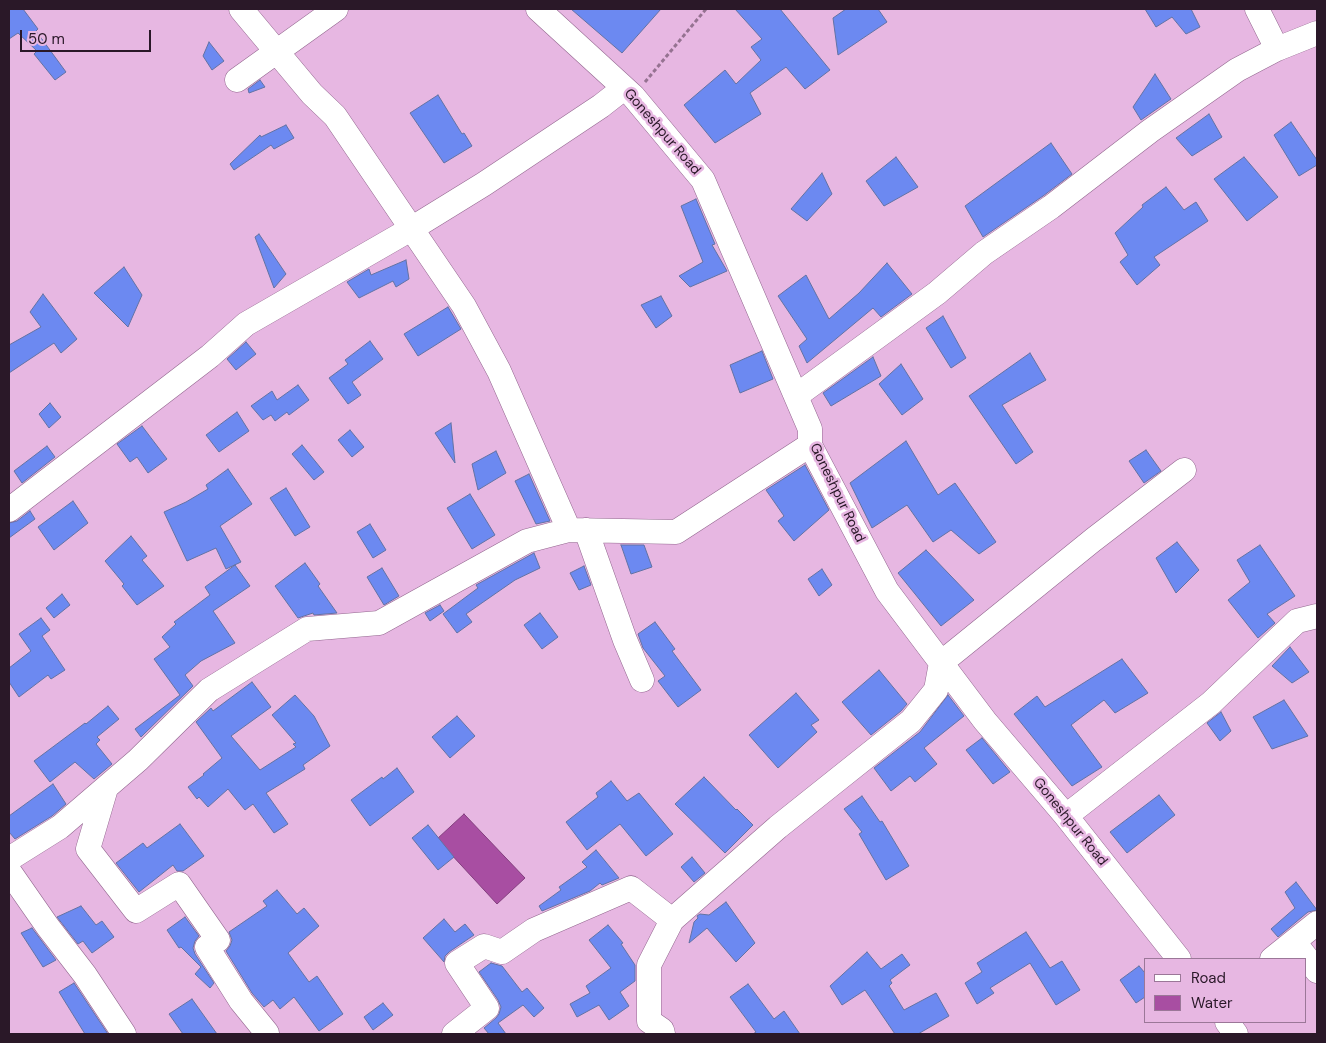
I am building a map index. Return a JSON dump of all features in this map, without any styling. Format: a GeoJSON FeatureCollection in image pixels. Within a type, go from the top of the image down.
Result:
{"type":"FeatureCollection","features":[{"type":"Feature","properties":{"kind":"street"},"geometry":{"type":"LineString","coordinates":[[242,9],[312,94],[335,116],[464,306],[578,530],[642,680]]}},
{"type":"Feature","properties":{"kind":"street"},"geometry":{"type":"LineString","coordinates":[[237,80],[336,9]]}},
{"type":"Feature","properties":{"kind":"street","name":"Goneshpur Road"},"geometry":{"type":"LineString","coordinates":[[538,9],[629,92],[703,180],[810,429],[810,445],[887,591],[940,664],[985,721],[1066,816],[1178,958]]}},
{"type":"Feature","properties":{"kind":"street"},"geometry":{"type":"LineString","coordinates":[[1257,9],[1277,50]]}},
{"type":"Feature","properties":{"kind":"street"},"geometry":{"type":"LineString","coordinates":[[796,396],[937,293],[984,253],[1052,207],[1150,131],[1237,70],[1317,33]]}},
{"type":"Feature","properties":{"kind":"street"},"geometry":{"type":"LineString","coordinates":[[9,510],[202,362],[246,324],[410,229],[484,184],[601,106],[629,92]]}},
{"type":"Feature","properties":{"kind":"street"},"geometry":{"type":"LineString","coordinates":[[9,859],[60,827],[138,760],[209,690],[307,629],[379,623],[527,541],[578,530],[676,532],[810,445]]}},
{"type":"Feature","properties":{"kind":"street"},"geometry":{"type":"LineString","coordinates":[[664,1034],[662,1030],[649,1021],[649,965],[672,920],[778,827],[911,721],[936,690],[940,664],[1093,540],[1184,470]]}},
{"type":"Feature","properties":{"kind":"street"},"geometry":{"type":"LineString","coordinates":[[1066,816],[1211,703],[1297,621],[1317,616]]}},
{"type":"Feature","properties":{"kind":"street"},"geometry":{"type":"LineString","coordinates":[[106,788],[88,849],[136,911],[179,884],[218,940],[207,947],[241,1001],[268,1033]]}},
{"type":"Feature","properties":{"kind":"street"},"geometry":{"type":"LineString","coordinates":[[9,871],[48,927],[85,975],[124,1034]]}},
{"type":"Feature","properties":{"kind":"street"},"geometry":{"type":"LineString","coordinates":[[454,1034],[488,1008],[457,963],[484,946],[502,952],[534,930],[631,888],[672,920]]}},
{"type":"Feature","properties":{"kind":"street"},"geometry":{"type":"LineString","coordinates":[[1273,958],[1317,923]]}},
{"type":"Feature","properties":{"kind":"street"},"geometry":{"type":"LineString","coordinates":[[1294,942],[1317,971]]}},
{"type":"Feature","properties":{"kind":"street"},"geometry":{"type":"LineString","coordinates":[[1228,1023],[1236,1034]]}},
{"type":"Feature","properties":{"kind":"path"},"geometry":{"type":"LineString","coordinates":[[629,92],[706,9]]}},
{"type":"Feature","properties":{"kind":"water"},"geometry":{"type":"Polygon","coordinates":[[[464,814],[525,878],[497,904],[437,839],[464,814]]]}},
{"type":"Feature","properties":{"kind":"building"},"geometry":{"type":"Polygon","coordinates":[[[9,9],[23,9],[38,29],[36,31],[66,72],[55,80],[34,54],[37,51],[18,33],[9,39],[9,9]]]}},
{"type":"Feature","properties":{"kind":"building"},"geometry":{"type":"Polygon","coordinates":[[[571,9],[661,9],[622,53],[571,9]]]}},
{"type":"Feature","properties":{"kind":"building"},"geometry":{"type":"Polygon","coordinates":[[[735,9],[780,9],[830,70],[805,89],[786,67],[750,93],[761,114],[715,143],[684,105],[725,70],[736,84],[761,60],[751,47],[762,39],[735,9]]]}},
{"type":"Feature","properties":{"kind":"building"},"geometry":{"type":"Polygon","coordinates":[[[846,9],[878,9],[887,22],[838,55],[833,18],[846,9]]]}},
{"type":"Feature","properties":{"kind":"building"},"geometry":{"type":"Polygon","coordinates":[[[1145,9],[1191,9],[1200,27],[1186,34],[1172,17],[1156,27],[1145,9]]]}},
{"type":"Feature","properties":{"kind":"building"},"geometry":{"type":"Polygon","coordinates":[[[209,42],[224,61],[212,70],[203,56],[209,42]]]}},
{"type":"Feature","properties":{"kind":"building"},"geometry":{"type":"Polygon","coordinates":[[[1155,74],[1171,99],[1141,120],[1133,107],[1155,74]]]}},
{"type":"Feature","properties":{"kind":"building"},"geometry":{"type":"Polygon","coordinates":[[[260,80],[265,87],[249,93],[248,89],[260,80]]]}},
{"type":"Feature","properties":{"kind":"building"},"geometry":{"type":"Polygon","coordinates":[[[438,95],[462,134],[464,133],[472,146],[444,163],[410,113],[438,95]]]}},
{"type":"Feature","properties":{"kind":"building"},"geometry":{"type":"Polygon","coordinates":[[[1209,114],[1222,137],[1192,156],[1176,138],[1209,114]]]}},
{"type":"Feature","properties":{"kind":"building"},"geometry":{"type":"Polygon","coordinates":[[[1291,122],[1317,160],[1317,165],[1299,176],[1274,135],[1291,122]]]}},
{"type":"Feature","properties":{"kind":"building"},"geometry":{"type":"Polygon","coordinates":[[[286,125],[294,138],[274,149],[271,145],[234,170],[230,164],[260,135],[261,137],[286,125]]]}},
{"type":"Feature","properties":{"kind":"building"},"geometry":{"type":"Polygon","coordinates":[[[1051,143],[1072,174],[983,237],[965,206],[1051,143]]]}},
{"type":"Feature","properties":{"kind":"building"},"geometry":{"type":"Polygon","coordinates":[[[896,157],[918,187],[884,206],[866,181],[896,157]]]}},
{"type":"Feature","properties":{"kind":"building"},"geometry":{"type":"Polygon","coordinates":[[[1244,157],[1278,197],[1247,221],[1214,179],[1244,157]]]}},
{"type":"Feature","properties":{"kind":"building"},"geometry":{"type":"Polygon","coordinates":[[[822,173],[832,194],[807,221],[791,209],[822,173]]]}},
{"type":"Feature","properties":{"kind":"building"},"geometry":{"type":"Polygon","coordinates":[[[1166,187],[1184,210],[1196,202],[1208,221],[1154,257],[1160,265],[1137,285],[1120,262],[1128,255],[1115,233],[1143,207],[1142,205],[1166,187]]]}},
{"type":"Feature","properties":{"kind":"building"},"geometry":{"type":"Polygon","coordinates":[[[696,199],[715,244],[712,245],[727,271],[690,287],[679,276],[703,262],[681,206],[696,199]]]}},
{"type":"Feature","properties":{"kind":"building"},"geometry":{"type":"Polygon","coordinates":[[[259,234],[286,274],[274,288],[255,237],[259,234]]]}},
{"type":"Feature","properties":{"kind":"building"},"geometry":{"type":"Polygon","coordinates":[[[406,260],[409,279],[396,287],[393,281],[359,298],[347,282],[369,269],[371,275],[406,260]]]}},
{"type":"Feature","properties":{"kind":"building"},"geometry":{"type":"Polygon","coordinates":[[[887,263],[912,294],[881,317],[873,308],[807,363],[799,346],[807,339],[778,296],[806,275],[829,319],[859,293],[887,263]]]}},
{"type":"Feature","properties":{"kind":"building"},"geometry":{"type":"Polygon","coordinates":[[[124,267],[142,295],[128,327],[94,293],[124,267]]]}},
{"type":"Feature","properties":{"kind":"building"},"geometry":{"type":"Polygon","coordinates":[[[43,294],[77,339],[61,353],[54,343],[9,373],[9,345],[41,327],[30,312],[43,294]]]}},
{"type":"Feature","properties":{"kind":"building"},"geometry":{"type":"Polygon","coordinates":[[[661,296],[672,316],[656,328],[641,305],[661,296]]]}},
{"type":"Feature","properties":{"kind":"building"},"geometry":{"type":"Polygon","coordinates":[[[448,307],[461,329],[418,356],[404,334],[448,307]]]}},
{"type":"Feature","properties":{"kind":"building"},"geometry":{"type":"Polygon","coordinates":[[[943,316],[966,358],[951,368],[926,328],[943,316]]]}},
{"type":"Feature","properties":{"kind":"building"},"geometry":{"type":"Polygon","coordinates":[[[370,341],[383,359],[352,382],[361,395],[348,404],[329,378],[348,364],[345,360],[370,341]]]}},
{"type":"Feature","properties":{"kind":"building"},"geometry":{"type":"Polygon","coordinates":[[[246,342],[256,354],[236,370],[227,359],[246,342]]]}},
{"type":"Feature","properties":{"kind":"building"},"geometry":{"type":"Polygon","coordinates":[[[762,351],[773,379],[740,393],[730,365],[762,351]]]}},
{"type":"Feature","properties":{"kind":"building"},"geometry":{"type":"Polygon","coordinates":[[[1030,353],[1046,380],[1002,405],[1033,452],[1016,464],[969,396],[1030,353]]]}},
{"type":"Feature","properties":{"kind":"building"},"geometry":{"type":"Polygon","coordinates":[[[873,357],[881,376],[831,406],[823,393],[873,357]]]}},
{"type":"Feature","properties":{"kind":"building"},"geometry":{"type":"Polygon","coordinates":[[[901,364],[923,399],[902,415],[879,384],[901,364]]]}},
{"type":"Feature","properties":{"kind":"building"},"geometry":{"type":"Polygon","coordinates":[[[298,385],[309,400],[289,415],[287,412],[275,421],[271,415],[263,420],[251,406],[272,391],[277,400],[298,385]]]}},
{"type":"Feature","properties":{"kind":"building"},"geometry":{"type":"Polygon","coordinates":[[[50,403],[61,417],[49,428],[39,414],[50,403]]]}},
{"type":"Feature","properties":{"kind":"building"},"geometry":{"type":"Polygon","coordinates":[[[237,412],[249,431],[219,452],[206,435],[237,412]]]}},
{"type":"Feature","properties":{"kind":"building"},"geometry":{"type":"Polygon","coordinates":[[[451,423],[455,463],[435,433],[451,423]]]}},
{"type":"Feature","properties":{"kind":"building"},"geometry":{"type":"Polygon","coordinates":[[[142,426],[167,459],[148,473],[137,457],[130,462],[117,444],[142,426]]]}},
{"type":"Feature","properties":{"kind":"building"},"geometry":{"type":"Polygon","coordinates":[[[350,430],[364,447],[352,457],[338,440],[350,430]]]}},
{"type":"Feature","properties":{"kind":"building"},"geometry":{"type":"Polygon","coordinates":[[[906,441],[938,495],[955,483],[996,542],[979,554],[951,530],[933,542],[907,505],[872,528],[850,483],[906,441]]]}},
{"type":"Feature","properties":{"kind":"building"},"geometry":{"type":"Polygon","coordinates":[[[302,445],[324,472],[314,480],[292,454],[302,445]]]}},
{"type":"Feature","properties":{"kind":"building"},"geometry":{"type":"Polygon","coordinates":[[[47,446],[55,457],[22,483],[14,471],[47,446]]]}},
{"type":"Feature","properties":{"kind":"building"},"geometry":{"type":"Polygon","coordinates":[[[1146,450],[1161,471],[1144,483],[1129,461],[1146,450]]]}},
{"type":"Feature","properties":{"kind":"building"},"geometry":{"type":"Polygon","coordinates":[[[496,451],[506,473],[478,490],[472,464],[496,451]]]}},
{"type":"Feature","properties":{"kind":"building"},"geometry":{"type":"Polygon","coordinates":[[[805,465],[829,510],[794,541],[778,521],[784,516],[766,490],[805,465]]]}},
{"type":"Feature","properties":{"kind":"building"},"geometry":{"type":"Polygon","coordinates":[[[228,469],[252,504],[220,526],[241,562],[226,569],[216,548],[187,561],[164,512],[208,489],[206,485],[228,469]]]}},
{"type":"Feature","properties":{"kind":"building"},"geometry":{"type":"Polygon","coordinates":[[[529,474],[550,521],[536,524],[515,481],[529,474]]]}},
{"type":"Feature","properties":{"kind":"building"},"geometry":{"type":"Polygon","coordinates":[[[286,488],[310,527],[295,536],[270,498],[286,488]]]}},
{"type":"Feature","properties":{"kind":"building"},"geometry":{"type":"Polygon","coordinates":[[[470,494],[495,535],[472,549],[447,508],[470,494]]]}},
{"type":"Feature","properties":{"kind":"building"},"geometry":{"type":"Polygon","coordinates":[[[73,501],[88,523],[54,550],[38,527],[73,501]]]}},
{"type":"Feature","properties":{"kind":"building"},"geometry":{"type":"Polygon","coordinates":[[[30,511],[35,519],[9,538],[9,523],[17,521],[30,511]]]}},
{"type":"Feature","properties":{"kind":"building"},"geometry":{"type":"Polygon","coordinates":[[[370,524],[386,550],[373,558],[357,532],[370,524]]]}},
{"type":"Feature","properties":{"kind":"building"},"geometry":{"type":"Polygon","coordinates":[[[131,536],[147,556],[142,560],[164,586],[137,605],[122,586],[124,584],[105,561],[131,536]]]}},
{"type":"Feature","properties":{"kind":"building"},"geometry":{"type":"Polygon","coordinates":[[[1177,542],[1199,570],[1176,593],[1156,558],[1177,542]]]}},
{"type":"Feature","properties":{"kind":"building"},"geometry":{"type":"Polygon","coordinates":[[[621,545],[644,545],[652,567],[631,574],[621,545]]]}},
{"type":"Feature","properties":{"kind":"building"},"geometry":{"type":"Polygon","coordinates":[[[1260,545],[1295,596],[1267,614],[1275,623],[1258,638],[1228,600],[1250,582],[1237,560],[1260,545]]]}},
{"type":"Feature","properties":{"kind":"building"},"geometry":{"type":"Polygon","coordinates":[[[926,550],[974,600],[941,626],[898,573],[926,550]]]}},
{"type":"Feature","properties":{"kind":"building"},"geometry":{"type":"Polygon","coordinates":[[[534,553],[540,568],[515,580],[466,614],[472,622],[457,633],[443,614],[478,588],[476,585],[534,553]]]}},
{"type":"Feature","properties":{"kind":"building"},"geometry":{"type":"Polygon","coordinates":[[[305,563],[337,613],[314,615],[313,613],[298,618],[275,586],[305,563]]]}},
{"type":"Feature","properties":{"kind":"building"},"geometry":{"type":"Polygon","coordinates":[[[235,565],[250,586],[213,611],[235,643],[201,661],[185,675],[193,686],[141,737],[135,729],[180,695],[154,659],[170,647],[162,637],[176,624],[174,622],[210,595],[205,587],[235,565]]]}},
{"type":"Feature","properties":{"kind":"building"},"geometry":{"type":"Polygon","coordinates":[[[584,566],[591,585],[579,590],[570,573],[584,566]]]}},
{"type":"Feature","properties":{"kind":"building"},"geometry":{"type":"Polygon","coordinates":[[[382,568],[399,596],[384,605],[367,577],[382,568]]]}},
{"type":"Feature","properties":{"kind":"building"},"geometry":{"type":"Polygon","coordinates":[[[822,569],[832,585],[819,596],[808,579],[822,569]]]}},
{"type":"Feature","properties":{"kind":"building"},"geometry":{"type":"Polygon","coordinates":[[[62,594],[70,605],[54,618],[46,608],[62,594]]]}},
{"type":"Feature","properties":{"kind":"building"},"geometry":{"type":"Polygon","coordinates":[[[440,605],[444,611],[430,621],[425,613],[440,605]]]}},
{"type":"Feature","properties":{"kind":"building"},"geometry":{"type":"Polygon","coordinates":[[[540,613],[558,637],[542,649],[524,625],[540,613]]]}},
{"type":"Feature","properties":{"kind":"building"},"geometry":{"type":"Polygon","coordinates":[[[41,618],[50,630],[42,636],[65,670],[51,679],[48,675],[19,697],[9,682],[9,668],[31,651],[19,634],[41,618]]]}},
{"type":"Feature","properties":{"kind":"building"},"geometry":{"type":"Polygon","coordinates":[[[655,622],[675,649],[672,651],[701,690],[678,707],[658,681],[665,676],[643,648],[638,634],[655,622]]]}},
{"type":"Feature","properties":{"kind":"building"},"geometry":{"type":"Polygon","coordinates":[[[1290,647],[1309,672],[1292,683],[1272,666],[1290,647]]]}},
{"type":"Feature","properties":{"kind":"building"},"geometry":{"type":"Polygon","coordinates":[[[1122,659],[1148,693],[1115,713],[1104,700],[1071,725],[1102,767],[1072,786],[1014,714],[1037,696],[1045,707],[1122,659]]]}},
{"type":"Feature","properties":{"kind":"building"},"geometry":{"type":"Polygon","coordinates":[[[879,670],[907,704],[871,735],[842,702],[879,670]]]}},
{"type":"Feature","properties":{"kind":"building"},"geometry":{"type":"Polygon","coordinates":[[[252,682],[271,707],[231,736],[260,770],[296,747],[293,744],[296,743],[272,715],[295,695],[314,716],[330,746],[303,765],[305,769],[266,793],[288,824],[274,833],[253,804],[245,810],[228,789],[208,807],[199,797],[197,799],[188,787],[222,758],[196,722],[211,708],[213,711],[252,682]]]}},
{"type":"Feature","properties":{"kind":"building"},"geometry":{"type":"Polygon","coordinates":[[[796,693],[819,720],[811,725],[817,732],[778,768],[749,735],[796,693]]]}},
{"type":"Feature","properties":{"kind":"building"},"geometry":{"type":"Polygon","coordinates":[[[948,695],[964,716],[924,748],[937,764],[915,782],[910,776],[891,791],[874,768],[920,732],[948,695]]]}},
{"type":"Feature","properties":{"kind":"building"},"geometry":{"type":"Polygon","coordinates":[[[1284,700],[1308,736],[1272,749],[1253,717],[1284,700]]]}},
{"type":"Feature","properties":{"kind":"building"},"geometry":{"type":"Polygon","coordinates":[[[108,706],[119,719],[97,737],[100,740],[96,744],[112,764],[94,779],[75,762],[50,782],[34,761],[108,706]]]}},
{"type":"Feature","properties":{"kind":"building"},"geometry":{"type":"Polygon","coordinates":[[[1221,712],[1231,731],[1220,741],[1207,723],[1221,712]]]}},
{"type":"Feature","properties":{"kind":"building"},"geometry":{"type":"Polygon","coordinates":[[[457,716],[475,736],[450,758],[432,737],[457,716]]]}},
{"type":"Feature","properties":{"kind":"building"},"geometry":{"type":"Polygon","coordinates":[[[982,738],[1010,772],[993,784],[966,750],[982,738]]]}},
{"type":"Feature","properties":{"kind":"building"},"geometry":{"type":"Polygon","coordinates":[[[397,768],[414,792],[370,826],[351,800],[397,768]]]}},
{"type":"Feature","properties":{"kind":"building"},"geometry":{"type":"Polygon","coordinates":[[[704,777],[753,825],[725,853],[675,804],[704,777]]]}},
{"type":"Feature","properties":{"kind":"building"},"geometry":{"type":"Polygon","coordinates":[[[611,781],[627,801],[639,793],[673,834],[646,856],[620,824],[587,850],[566,822],[598,797],[596,793],[611,781]]]}},
{"type":"Feature","properties":{"kind":"building"},"geometry":{"type":"Polygon","coordinates":[[[53,784],[66,804],[52,816],[15,839],[9,832],[9,816],[53,784]]]}},
{"type":"Feature","properties":{"kind":"building"},"geometry":{"type":"Polygon","coordinates":[[[1159,795],[1175,815],[1127,853],[1110,832],[1159,795]]]}},
{"type":"Feature","properties":{"kind":"building"},"geometry":{"type":"Polygon","coordinates":[[[862,796],[880,822],[882,821],[909,866],[886,880],[859,834],[862,832],[844,809],[862,796]]]}},
{"type":"Feature","properties":{"kind":"building"},"geometry":{"type":"Polygon","coordinates":[[[180,824],[204,856],[183,871],[177,871],[173,865],[139,892],[116,863],[143,843],[147,848],[180,824]]]}},
{"type":"Feature","properties":{"kind":"building"},"geometry":{"type":"Polygon","coordinates":[[[428,825],[454,857],[438,870],[412,838],[428,825]]]}},
{"type":"Feature","properties":{"kind":"building"},"geometry":{"type":"Polygon","coordinates":[[[596,850],[619,878],[602,885],[600,883],[590,891],[542,911],[539,906],[561,890],[559,887],[587,867],[582,862],[596,850]]]}},
{"type":"Feature","properties":{"kind":"building"},"geometry":{"type":"Polygon","coordinates":[[[692,857],[705,873],[694,882],[681,867],[692,857]]]}},
{"type":"Feature","properties":{"kind":"building"},"geometry":{"type":"Polygon","coordinates":[[[1296,882],[1317,910],[1308,912],[1278,937],[1271,929],[1295,908],[1285,892],[1296,882]]]}},
{"type":"Feature","properties":{"kind":"building"},"geometry":{"type":"Polygon","coordinates":[[[277,890],[297,914],[304,908],[319,926],[288,953],[309,982],[317,976],[343,1014],[319,1031],[294,997],[280,1009],[273,1000],[264,1007],[252,993],[226,951],[232,940],[229,932],[267,906],[263,901],[277,890]]]}},
{"type":"Feature","properties":{"kind":"building"},"geometry":{"type":"Polygon","coordinates":[[[726,902],[755,943],[736,962],[707,928],[689,943],[694,922],[698,918],[697,916],[700,914],[709,915],[726,902]]]}},
{"type":"Feature","properties":{"kind":"building"},"geometry":{"type":"Polygon","coordinates":[[[81,906],[96,925],[102,921],[114,937],[92,953],[83,941],[78,944],[57,917],[81,906]]]}},
{"type":"Feature","properties":{"kind":"building"},"geometry":{"type":"Polygon","coordinates":[[[185,917],[199,936],[193,948],[214,983],[210,988],[195,974],[201,967],[181,947],[179,948],[167,930],[185,917]]]}},
{"type":"Feature","properties":{"kind":"building"},"geometry":{"type":"Polygon","coordinates":[[[444,919],[455,932],[465,924],[474,935],[449,952],[445,956],[444,962],[423,938],[444,919]]]}},
{"type":"Feature","properties":{"kind":"building"},"geometry":{"type":"Polygon","coordinates":[[[608,925],[623,943],[621,944],[635,965],[635,981],[620,992],[629,1006],[609,1020],[599,1005],[577,1017],[570,1004],[590,993],[586,986],[611,968],[589,940],[608,925]]]}},
{"type":"Feature","properties":{"kind":"building"},"geometry":{"type":"Polygon","coordinates":[[[32,928],[56,960],[43,967],[21,933],[32,928]]]}},
{"type":"Feature","properties":{"kind":"building"},"geometry":{"type":"Polygon","coordinates":[[[1026,932],[1050,968],[1062,961],[1080,990],[1056,1005],[1030,963],[990,988],[994,993],[977,1004],[965,983],[982,972],[977,963],[1026,932]]]}},
{"type":"Feature","properties":{"kind":"building"},"geometry":{"type":"Polygon","coordinates":[[[867,952],[881,969],[902,954],[910,965],[890,980],[892,983],[889,986],[904,1010],[936,993],[949,1016],[918,1034],[895,1034],[865,990],[842,1005],[830,986],[867,952]]]}},
{"type":"Feature","properties":{"kind":"building"},"geometry":{"type":"Polygon","coordinates":[[[491,963],[502,966],[522,992],[527,988],[544,1008],[534,1017],[523,1005],[498,1023],[506,1034],[489,1034],[484,1028],[496,1018],[501,1007],[479,972],[491,963]]]}},
{"type":"Feature","properties":{"kind":"building"},"geometry":{"type":"Polygon","coordinates":[[[1139,966],[1144,972],[1144,998],[1136,1003],[1120,980],[1139,966]]]}},
{"type":"Feature","properties":{"kind":"building"},"geometry":{"type":"Polygon","coordinates":[[[74,983],[108,1034],[85,1034],[59,992],[74,983]]]}},
{"type":"Feature","properties":{"kind":"building"},"geometry":{"type":"Polygon","coordinates":[[[748,984],[774,1019],[784,1011],[800,1034],[753,1034],[756,1032],[730,997],[748,984]]]}},
{"type":"Feature","properties":{"kind":"building"},"geometry":{"type":"Polygon","coordinates":[[[192,999],[217,1034],[183,1034],[169,1014],[192,999]]]}},
{"type":"Feature","properties":{"kind":"building"},"geometry":{"type":"Polygon","coordinates":[[[383,1003],[393,1015],[373,1030],[364,1017],[383,1003]]]}}]}
